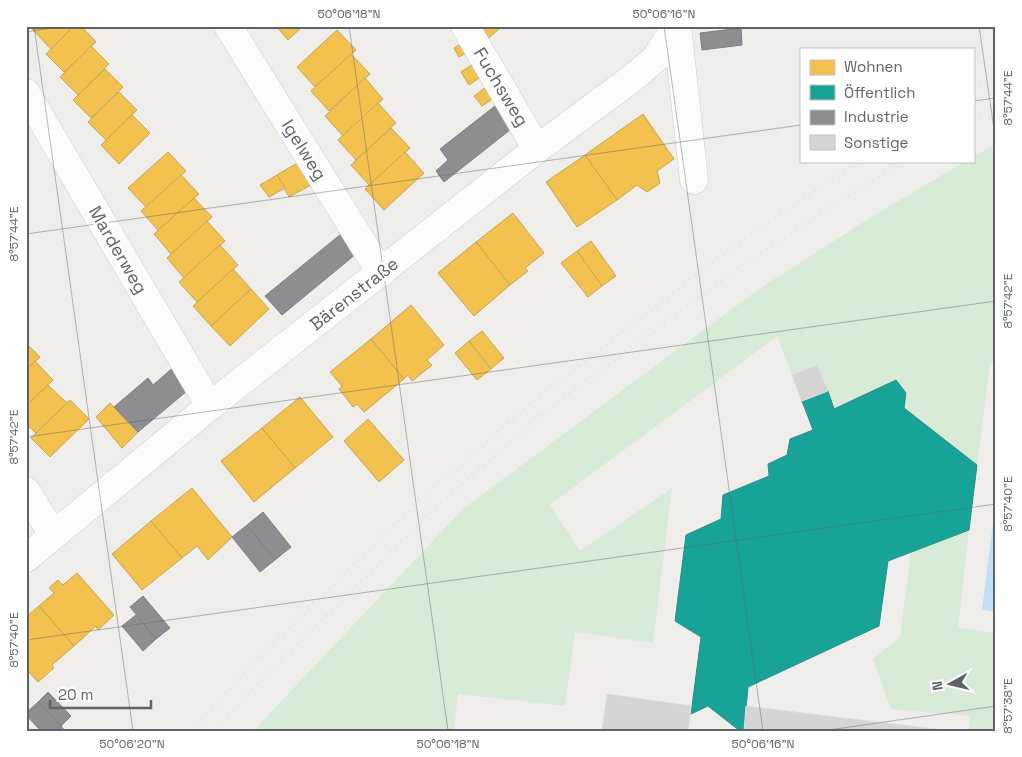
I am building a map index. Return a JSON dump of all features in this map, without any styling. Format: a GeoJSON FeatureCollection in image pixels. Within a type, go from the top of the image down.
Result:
{"type":"FeatureCollection","features":[{"type":"Feature","properties":{"kind":"street","name":"Igelweg"},"geometry":{"type":"LineString","coordinates":[[228,26],[381,273]]}},
{"type":"Feature","properties":{"kind":"street","name":"Fuchsweg"},"geometry":{"type":"LineString","coordinates":[[465,26],[537,149]]}},
{"type":"Feature","properties":{"kind":"street","name":"Bärenstraße"},"geometry":{"type":"LineString","coordinates":[[26,558],[210,406],[537,149],[634,77],[656,58],[676,26]]}},
{"type":"Feature","properties":{"kind":"street","name":"Bärenstraße"},"geometry":{"type":"LineString","coordinates":[[676,26],[694,180]]}},
{"type":"Feature","properties":{"kind":"street","name":"Marderweg"},"geometry":{"type":"LineString","coordinates":[[26,93],[210,406]]}},
{"type":"Feature","properties":{"kind":"street"},"geometry":{"type":"LineString","coordinates":[[26,491],[53,535]]}},
{"type":"Feature","properties":{"kind":"green space"},"geometry":{"type":"Polygon","coordinates":[[[996,144],[996,364],[990,364],[977,465],[904,408],[906,393],[896,380],[834,409],[817,365],[792,375],[777,336],[550,505],[580,551],[672,488],[653,643],[575,632],[565,706],[458,694],[454,731],[253,731],[464,508],[759,289],[873,216],[964,162],[974,162],[974,156],[996,144]]]}},
{"type":"Feature","properties":{"kind":"green space"},"geometry":{"type":"Polygon","coordinates":[[[969,530],[958,628],[996,633],[996,731],[969,731],[970,716],[891,709],[873,659],[900,637],[911,552],[969,530]]]}},
{"type":"Feature","properties":{"kind":"water"},"geometry":{"type":"Polygon","coordinates":[[[993,523],[996,524],[996,612],[982,610],[993,523]]]}},
{"type":"Feature","properties":{"kind":"building: Wohnen"},"geometry":{"type":"Polygon","coordinates":[[[33,26],[74,26],[51,49],[31,28],[33,26]]]}},
{"type":"Feature","properties":{"kind":"building: Wohnen"},"geometry":{"type":"Polygon","coordinates":[[[74,26],[81,26],[96,42],[64,72],[46,54],[74,26]]]}},
{"type":"Feature","properties":{"kind":"building: Wohnen"},"geometry":{"type":"Polygon","coordinates":[[[276,26],[303,26],[288,40],[276,26]]]}},
{"type":"Feature","properties":{"kind":"building: Wohnen"},"geometry":{"type":"Polygon","coordinates":[[[473,26],[498,26],[500,28],[484,42],[473,26]]]}},
{"type":"Feature","properties":{"kind":"building: Wohnen"},"geometry":{"type":"Polygon","coordinates":[[[337,30],[356,50],[315,87],[297,67],[337,30]]]}},
{"type":"Feature","properties":{"kind":"building: Wohnen"},"geometry":{"type":"Polygon","coordinates":[[[462,43],[468,52],[459,57],[454,48],[462,43]]]}},
{"type":"Feature","properties":{"kind":"building: Wohnen"},"geometry":{"type":"Polygon","coordinates":[[[91,46],[109,64],[78,95],[60,77],[91,46]]]}},
{"type":"Feature","properties":{"kind":"building: Wohnen"},"geometry":{"type":"Polygon","coordinates":[[[351,54],[370,74],[329,111],[311,91],[351,54]]]}},
{"type":"Feature","properties":{"kind":"building: Wohnen"},"geometry":{"type":"Polygon","coordinates":[[[473,64],[482,76],[469,85],[461,72],[473,64]]]}},
{"type":"Feature","properties":{"kind":"building: Wohnen"},"geometry":{"type":"Polygon","coordinates":[[[105,69],[123,87],[91,118],[73,100],[105,69]]]}},
{"type":"Feature","properties":{"kind":"building: Wohnen"},"geometry":{"type":"Polygon","coordinates":[[[365,78],[383,99],[343,136],[325,116],[365,78]]]}},
{"type":"Feature","properties":{"kind":"building: Wohnen"},"geometry":{"type":"Polygon","coordinates":[[[486,87],[494,98],[482,106],[474,96],[486,87]]]}},
{"type":"Feature","properties":{"kind":"building: Wohnen"},"geometry":{"type":"Polygon","coordinates":[[[119,92],[137,110],[106,140],[88,122],[119,92]]]}},
{"type":"Feature","properties":{"kind":"building: Wohnen"},"geometry":{"type":"Polygon","coordinates":[[[378,103],[396,123],[356,160],[338,140],[378,103]]]}},
{"type":"Feature","properties":{"kind":"building: Wohnen"},"geometry":{"type":"Polygon","coordinates":[[[643,114],[674,159],[657,171],[660,183],[647,192],[637,185],[617,200],[585,155],[643,114]]]}},
{"type":"Feature","properties":{"kind":"building: Wohnen"},"geometry":{"type":"Polygon","coordinates":[[[132,115],[150,133],[119,164],[101,145],[132,115]]]}},
{"type":"Feature","properties":{"kind":"building: Wohnen"},"geometry":{"type":"Polygon","coordinates":[[[391,128],[410,148],[369,185],[351,165],[391,128]]]}},
{"type":"Feature","properties":{"kind":"building: Wohnen"},"geometry":{"type":"Polygon","coordinates":[[[168,152],[186,171],[146,207],[128,188],[168,152]]]}},
{"type":"Feature","properties":{"kind":"building: Wohnen"},"geometry":{"type":"Polygon","coordinates":[[[405,152],[424,173],[384,210],[365,189],[405,152]]]}},
{"type":"Feature","properties":{"kind":"building: Wohnen"},"geometry":{"type":"Polygon","coordinates":[[[585,155],[617,200],[577,227],[546,182],[585,155]]]}},
{"type":"Feature","properties":{"kind":"building: Wohnen"},"geometry":{"type":"Polygon","coordinates":[[[299,162],[311,185],[289,197],[277,175],[299,162]]]}},
{"type":"Feature","properties":{"kind":"building: Wohnen"},"geometry":{"type":"Polygon","coordinates":[[[181,175],[199,194],[158,230],[141,211],[181,175]]]}},
{"type":"Feature","properties":{"kind":"building: Wohnen"},"geometry":{"type":"Polygon","coordinates":[[[277,175],[285,188],[269,197],[260,185],[277,175]]]}},
{"type":"Feature","properties":{"kind":"building: Wohnen"},"geometry":{"type":"Polygon","coordinates":[[[194,198],[212,217],[171,254],[154,234],[194,198]]]}},
{"type":"Feature","properties":{"kind":"building: Wohnen"},"geometry":{"type":"Polygon","coordinates":[[[513,213],[544,253],[525,268],[528,271],[510,285],[476,242],[513,213]]]}},
{"type":"Feature","properties":{"kind":"building: Wohnen"},"geometry":{"type":"Polygon","coordinates":[[[207,221],[225,241],[184,278],[167,258],[207,221]]]}},
{"type":"Feature","properties":{"kind":"building: Wohnen"},"geometry":{"type":"Polygon","coordinates":[[[591,241],[616,276],[602,286],[577,251],[591,241]]]}},
{"type":"Feature","properties":{"kind":"building: Wohnen"},"geometry":{"type":"Polygon","coordinates":[[[476,242],[510,285],[474,316],[438,273],[476,242]]]}},
{"type":"Feature","properties":{"kind":"building: Wohnen"},"geometry":{"type":"Polygon","coordinates":[[[220,245],[238,265],[197,302],[179,282],[220,245]]]}},
{"type":"Feature","properties":{"kind":"building: Wohnen"},"geometry":{"type":"Polygon","coordinates":[[[577,251],[602,286],[588,297],[561,263],[577,251]]]}},
{"type":"Feature","properties":{"kind":"building: Wohnen"},"geometry":{"type":"Polygon","coordinates":[[[233,269],[251,289],[211,326],[193,306],[233,269]]]}},
{"type":"Feature","properties":{"kind":"building: Wohnen"},"geometry":{"type":"Polygon","coordinates":[[[251,289],[269,309],[230,346],[211,326],[251,289]]]}},
{"type":"Feature","properties":{"kind":"building: Wohnen"},"geometry":{"type":"Polygon","coordinates":[[[411,305],[444,345],[427,360],[432,365],[412,381],[408,375],[404,379],[371,339],[411,305]]]}},
{"type":"Feature","properties":{"kind":"building: Wohnen"},"geometry":{"type":"Polygon","coordinates":[[[482,331],[504,358],[491,369],[469,341],[482,331]]]}},
{"type":"Feature","properties":{"kind":"building: Wohnen"},"geometry":{"type":"Polygon","coordinates":[[[371,339],[404,379],[364,412],[357,404],[353,407],[339,389],[342,386],[330,372],[371,339]]]}},
{"type":"Feature","properties":{"kind":"building: Wohnen"},"geometry":{"type":"Polygon","coordinates":[[[469,341],[491,369],[477,380],[455,353],[469,341]]]}},
{"type":"Feature","properties":{"kind":"building: Wohnen"},"geometry":{"type":"Polygon","coordinates":[[[26,343],[40,357],[26,370],[26,343]]]}},
{"type":"Feature","properties":{"kind":"building: Wohnen"},"geometry":{"type":"Polygon","coordinates":[[[35,361],[53,380],[26,406],[26,370],[35,361]]]}},
{"type":"Feature","properties":{"kind":"building: Wohnen"},"geometry":{"type":"Polygon","coordinates":[[[48,385],[67,403],[36,433],[26,424],[26,406],[48,385]]]}},
{"type":"Feature","properties":{"kind":"building: Wohnen"},"geometry":{"type":"Polygon","coordinates":[[[300,397],[333,437],[295,468],[262,428],[300,397]]]}},
{"type":"Feature","properties":{"kind":"building: Wohnen"},"geometry":{"type":"Polygon","coordinates":[[[70,400],[89,419],[50,457],[31,438],[70,400]]]}},
{"type":"Feature","properties":{"kind":"building: Wohnen"},"geometry":{"type":"Polygon","coordinates":[[[110,403],[138,432],[122,448],[96,417],[110,403]]]}},
{"type":"Feature","properties":{"kind":"building: Wohnen"},"geometry":{"type":"Polygon","coordinates":[[[368,419],[404,460],[379,482],[344,441],[368,419]]]}},
{"type":"Feature","properties":{"kind":"building: Wohnen"},"geometry":{"type":"Polygon","coordinates":[[[262,428],[295,468],[254,502],[221,461],[262,428]]]}},
{"type":"Feature","properties":{"kind":"building: Wohnen"},"geometry":{"type":"Polygon","coordinates":[[[192,488],[232,537],[208,560],[197,546],[182,558],[151,521],[192,488]]]}},
{"type":"Feature","properties":{"kind":"building: Wohnen"},"geometry":{"type":"Polygon","coordinates":[[[151,521],[182,558],[142,590],[112,554],[151,521]]]}},
{"type":"Feature","properties":{"kind":"building: Wohnen"},"geometry":{"type":"Polygon","coordinates":[[[77,573],[114,615],[98,630],[96,626],[74,646],[39,606],[54,593],[49,588],[58,580],[63,585],[77,573]]]}},
{"type":"Feature","properties":{"kind":"building: Wohnen"},"geometry":{"type":"Polygon","coordinates":[[[39,606],[74,646],[52,665],[54,668],[38,682],[26,669],[26,617],[39,606]]]}},
{"type":"Feature","properties":{"kind":"building: Öffentlich"},"geometry":{"type":"Polygon","coordinates":[[[896,380],[906,393],[904,408],[977,465],[969,530],[888,561],[879,626],[748,687],[744,731],[740,731],[708,706],[691,714],[701,637],[675,621],[686,535],[721,519],[723,495],[769,476],[768,464],[787,455],[790,439],[813,430],[802,401],[828,391],[834,409],[896,380]]]}},
{"type":"Feature","properties":{"kind":"building: Industrie"},"geometry":{"type":"Polygon","coordinates":[[[741,28],[742,45],[702,50],[700,33],[741,28]]]}},
{"type":"Feature","properties":{"kind":"building: Industrie"},"geometry":{"type":"Polygon","coordinates":[[[500,102],[515,126],[444,182],[436,171],[448,160],[440,149],[500,102]]]}},
{"type":"Feature","properties":{"kind":"building: Industrie"},"geometry":{"type":"Polygon","coordinates":[[[341,234],[356,254],[282,315],[265,296],[341,234]]]}},
{"type":"Feature","properties":{"kind":"building: Industrie"},"geometry":{"type":"Polygon","coordinates":[[[176,365],[193,386],[138,432],[114,407],[148,378],[153,385],[176,365]]]}},
{"type":"Feature","properties":{"kind":"building: Industrie"},"geometry":{"type":"Polygon","coordinates":[[[263,512],[291,547],[275,560],[247,525],[263,512]]]}},
{"type":"Feature","properties":{"kind":"building: Industrie"},"geometry":{"type":"Polygon","coordinates":[[[247,525],[275,560],[260,572],[232,537],[247,525]]]}},
{"type":"Feature","properties":{"kind":"building: Industrie"},"geometry":{"type":"Polygon","coordinates":[[[143,596],[170,628],[156,639],[130,607],[143,596]]]}},
{"type":"Feature","properties":{"kind":"building: Industrie"},"geometry":{"type":"Polygon","coordinates":[[[136,615],[156,639],[143,651],[122,626],[136,615]]]}},
{"type":"Feature","properties":{"kind":"building: Industrie"},"geometry":{"type":"Polygon","coordinates":[[[48,692],[71,716],[61,726],[38,702],[48,692]]]}},
{"type":"Feature","properties":{"kind":"building: Industrie"},"geometry":{"type":"Polygon","coordinates":[[[38,702],[65,731],[41,731],[26,715],[38,702]]]}},
{"type":"Feature","properties":{"kind":"building: Sonstige"},"geometry":{"type":"Polygon","coordinates":[[[817,365],[828,391],[802,401],[792,375],[817,365]]]}},
{"type":"Feature","properties":{"kind":"building: Sonstige"},"geometry":{"type":"Polygon","coordinates":[[[607,694],[691,706],[688,731],[602,731],[607,694]]]}},
{"type":"Feature","properties":{"kind":"building: Sonstige"},"geometry":{"type":"Polygon","coordinates":[[[746,706],[943,730],[744,731],[746,706]]]}},
{"type":"Feature","properties":{"kind":"railway"},"geometry":{"type":"LineString","coordinates":[[974,89],[996,77]]}},
{"type":"Feature","properties":{"kind":"railway"},"geometry":{"type":"LineString","coordinates":[[974,117],[996,104]]}},
{"type":"Feature","properties":{"kind":"railway"},"geometry":{"type":"LineString","coordinates":[[193,731],[248,668],[418,502],[528,406],[733,246],[858,162]]}},
{"type":"Feature","properties":{"kind":"railway"},"geometry":{"type":"LineString","coordinates":[[214,731],[263,678],[438,505],[542,414],[748,261],[901,162]]}}]}
